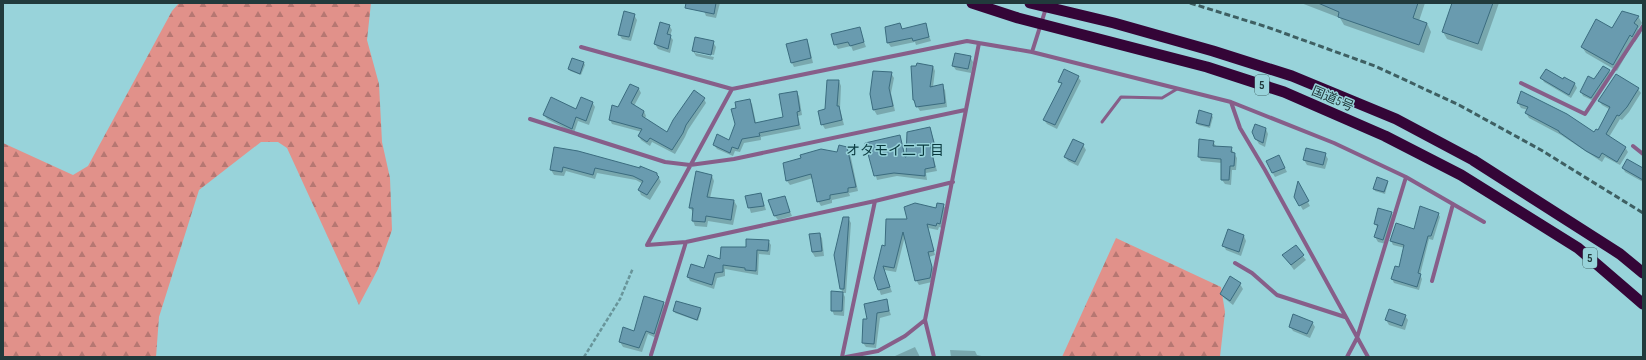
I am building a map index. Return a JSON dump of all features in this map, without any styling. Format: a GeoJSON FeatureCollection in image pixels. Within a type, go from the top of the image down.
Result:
{"type":"FeatureCollection","features":[{"type":"Feature","properties":{"kind":"highway","name":"国道5号"},"geometry":{"type":"LineString","coordinates":[[972,3],[1018,18],[1207,67],[1284,92],[1385,136],[1461,175],[1578,248],[1643,304]]}},
{"type":"Feature","properties":{"kind":"highway","name":"国道5号"},"geometry":{"type":"LineString","coordinates":[[1030,3],[1047,5],[1220,53],[1292,76],[1396,119],[1472,160],[1620,254],[1643,273]]}},
{"type":"Feature","properties":{"kind":"street"},"geometry":{"type":"LineString","coordinates":[[1032,52],[1047,5]]}},
{"type":"Feature","properties":{"kind":"street"},"geometry":{"type":"LineString","coordinates":[[1521,83],[1585,114],[1643,26]]}},
{"type":"Feature","properties":{"kind":"street"},"geometry":{"type":"LineString","coordinates":[[582,47],[732,89],[967,41],[1032,52],[1231,102],[1334,143],[1406,177],[1484,222]]}},
{"type":"Feature","properties":{"kind":"street"},"geometry":{"type":"LineString","coordinates":[[934,357],[925,320],[979,43]]}},
{"type":"Feature","properties":{"kind":"street"},"geometry":{"type":"LineString","coordinates":[[732,89],[647,245],[686,242],[875,201],[952,182]]}},
{"type":"Feature","properties":{"kind":"street"},"geometry":{"type":"LineString","coordinates":[[1231,102],[1240,128],[1265,170],[1368,357]]}},
{"type":"Feature","properties":{"kind":"street"},"geometry":{"type":"LineString","coordinates":[[530,119],[664,162],[690,165],[734,159],[966,110]]}},
{"type":"Feature","properties":{"kind":"street"},"geometry":{"type":"LineString","coordinates":[[1634,146],[1643,154]]}},
{"type":"Feature","properties":{"kind":"street"},"geometry":{"type":"LineString","coordinates":[[1347,357],[1357,338],[1406,177]]}},
{"type":"Feature","properties":{"kind":"street"},"geometry":{"type":"LineString","coordinates":[[842,357],[875,201]]}},
{"type":"Feature","properties":{"kind":"street"},"geometry":{"type":"LineString","coordinates":[[1432,281],[1454,204]]}},
{"type":"Feature","properties":{"kind":"street"},"geometry":{"type":"LineString","coordinates":[[651,355],[686,242]]}},
{"type":"Feature","properties":{"kind":"street"},"geometry":{"type":"LineString","coordinates":[[1235,263],[1252,273],[1277,296],[1346,317]]}},
{"type":"Feature","properties":{"kind":"street"},"geometry":{"type":"LineString","coordinates":[[846,357],[878,351],[905,336],[925,320]]}},
{"type":"Feature","properties":{"kind":"street"},"geometry":{"type":"LineString","coordinates":[[878,351],[878,357]]}},
{"type":"Feature","properties":{"kind":"lane"},"geometry":{"type":"LineString","coordinates":[[1102,122],[1121,97],[1162,98],[1179,88]]}},
{"type":"Feature","properties":{"kind":"path"},"geometry":{"type":"LineString","coordinates":[[584,357],[620,300],[633,268]]}},
{"type":"Feature","properties":{"kind":"green space"},"geometry":{"type":"Polygon","coordinates":[[[179,3],[371,3],[367,40],[379,84],[382,142],[390,178],[392,230],[378,269],[359,305],[287,148],[278,142],[261,142],[199,190],[159,317],[156,357],[3,357],[3,143],[73,175],[88,166],[172,11],[179,3]]]}},
{"type":"Feature","properties":{"kind":"green space"},"geometry":{"type":"Polygon","coordinates":[[[1116,238],[1221,287],[1225,312],[1220,357],[1062,357],[1116,238]]]}},
{"type":"Feature","properties":{"kind":"building"},"geometry":{"type":"Polygon","coordinates":[[[686,3],[716,3],[714,14],[685,8],[686,3]]]}},
{"type":"Feature","properties":{"kind":"building"},"geometry":{"type":"Polygon","coordinates":[[[1318,3],[1418,3],[1413,18],[1427,23],[1419,45],[1338,17],[1339,12],[1318,3]]]}},
{"type":"Feature","properties":{"kind":"building"},"geometry":{"type":"Polygon","coordinates":[[[1452,3],[1493,3],[1478,44],[1442,32],[1452,3]]]}},
{"type":"Feature","properties":{"kind":"building"},"geometry":{"type":"Polygon","coordinates":[[[624,11],[635,14],[629,37],[618,35],[624,11]]]}},
{"type":"Feature","properties":{"kind":"building"},"geometry":{"type":"Polygon","coordinates":[[[1622,11],[1639,16],[1634,23],[1638,26],[1632,37],[1630,35],[1613,65],[1581,47],[1596,19],[1612,28],[1622,11]]]}},
{"type":"Feature","properties":{"kind":"building"},"geometry":{"type":"Polygon","coordinates":[[[660,22],[670,25],[667,34],[671,35],[668,49],[654,44],[660,22]]]}},
{"type":"Feature","properties":{"kind":"building"},"geometry":{"type":"Polygon","coordinates":[[[900,23],[902,29],[926,23],[929,37],[913,41],[912,38],[887,43],[885,27],[900,23]]]}},
{"type":"Feature","properties":{"kind":"building"},"geometry":{"type":"Polygon","coordinates":[[[860,27],[864,42],[850,46],[848,42],[834,45],[831,34],[860,27]]]}},
{"type":"Feature","properties":{"kind":"building"},"geometry":{"type":"Polygon","coordinates":[[[695,37],[714,41],[711,55],[692,51],[695,37]]]}},
{"type":"Feature","properties":{"kind":"building"},"geometry":{"type":"Polygon","coordinates":[[[807,39],[811,58],[791,63],[786,44],[807,39]]]}},
{"type":"Feature","properties":{"kind":"building"},"geometry":{"type":"Polygon","coordinates":[[[955,53],[971,56],[968,69],[952,66],[955,53]]]}},
{"type":"Feature","properties":{"kind":"building"},"geometry":{"type":"Polygon","coordinates":[[[572,58],[584,62],[580,74],[568,69],[572,58]]]}},
{"type":"Feature","properties":{"kind":"building"},"geometry":{"type":"Polygon","coordinates":[[[917,63],[933,66],[930,87],[943,84],[945,103],[916,107],[913,100],[911,66],[916,66],[917,63]]]}},
{"type":"Feature","properties":{"kind":"building"},"geometry":{"type":"Polygon","coordinates":[[[1603,66],[1610,70],[1591,98],[1580,92],[1588,76],[1594,79],[1603,66]]]}},
{"type":"Feature","properties":{"kind":"building"},"geometry":{"type":"Polygon","coordinates":[[[1064,69],[1079,76],[1055,125],[1043,120],[1062,83],[1058,82],[1064,69]]]}},
{"type":"Feature","properties":{"kind":"building"},"geometry":{"type":"Polygon","coordinates":[[[1546,69],[1563,79],[1564,77],[1575,83],[1569,95],[1540,78],[1546,69]]]}},
{"type":"Feature","properties":{"kind":"building"},"geometry":{"type":"Polygon","coordinates":[[[873,71],[892,72],[889,88],[893,106],[873,110],[870,94],[873,71]]]}},
{"type":"Feature","properties":{"kind":"building"},"geometry":{"type":"Polygon","coordinates":[[[1616,74],[1639,88],[1627,107],[1619,116],[1617,115],[1606,134],[1626,147],[1617,162],[1602,153],[1599,158],[1586,151],[1559,131],[1525,113],[1528,107],[1517,103],[1521,91],[1567,114],[1594,132],[1596,129],[1598,130],[1610,107],[1598,101],[1616,74]]]}},
{"type":"Feature","properties":{"kind":"building"},"geometry":{"type":"Polygon","coordinates":[[[827,80],[839,80],[837,106],[839,106],[842,120],[821,125],[818,111],[825,109],[827,80]]]}},
{"type":"Feature","properties":{"kind":"building"},"geometry":{"type":"Polygon","coordinates":[[[630,84],[639,88],[631,103],[644,111],[642,116],[667,132],[673,120],[694,90],[705,98],[686,125],[683,133],[672,150],[650,138],[647,142],[638,136],[642,129],[609,120],[612,105],[618,107],[630,84]]]}},
{"type":"Feature","properties":{"kind":"building"},"geometry":{"type":"Polygon","coordinates":[[[797,91],[800,111],[797,112],[799,125],[759,133],[760,136],[742,139],[738,149],[732,147],[730,153],[713,145],[717,134],[729,140],[735,124],[731,109],[736,108],[735,102],[750,99],[755,123],[783,117],[779,94],[797,91]]]}},
{"type":"Feature","properties":{"kind":"building"},"geometry":{"type":"Polygon","coordinates":[[[551,97],[576,109],[581,97],[593,102],[586,121],[576,117],[572,129],[543,115],[551,97]]]}},
{"type":"Feature","properties":{"kind":"building"},"geometry":{"type":"Polygon","coordinates":[[[1199,110],[1212,114],[1209,126],[1196,123],[1199,110]]]}},
{"type":"Feature","properties":{"kind":"building"},"geometry":{"type":"Polygon","coordinates":[[[1255,124],[1266,128],[1263,143],[1255,139],[1252,132],[1255,124]]]}},
{"type":"Feature","properties":{"kind":"building"},"geometry":{"type":"Polygon","coordinates":[[[930,127],[934,143],[930,144],[935,167],[925,169],[925,176],[894,173],[874,176],[865,143],[900,135],[906,157],[907,132],[930,127]]]}},
{"type":"Feature","properties":{"kind":"building"},"geometry":{"type":"Polygon","coordinates":[[[1073,139],[1084,144],[1075,162],[1064,157],[1073,139]]]}},
{"type":"Feature","properties":{"kind":"building"},"geometry":{"type":"Polygon","coordinates":[[[1199,139],[1214,141],[1213,146],[1232,147],[1231,152],[1235,153],[1234,166],[1230,166],[1229,180],[1221,180],[1221,159],[1198,157],[1199,139]]]}},
{"type":"Feature","properties":{"kind":"building"},"geometry":{"type":"Polygon","coordinates":[[[839,145],[847,147],[856,187],[848,188],[848,192],[830,195],[830,199],[817,202],[811,174],[786,181],[783,163],[801,158],[800,155],[821,149],[837,152],[839,145]]]}},
{"type":"Feature","properties":{"kind":"building"},"geometry":{"type":"Polygon","coordinates":[[[554,147],[578,151],[640,168],[640,166],[657,173],[659,177],[647,195],[638,190],[643,181],[633,176],[595,168],[593,175],[563,167],[562,172],[550,170],[554,147]]]}},
{"type":"Feature","properties":{"kind":"building"},"geometry":{"type":"Polygon","coordinates":[[[1306,148],[1326,153],[1323,165],[1303,160],[1306,148]]]}},
{"type":"Feature","properties":{"kind":"building"},"geometry":{"type":"Polygon","coordinates":[[[1279,155],[1285,168],[1272,173],[1266,161],[1279,155]]]}},
{"type":"Feature","properties":{"kind":"building"},"geometry":{"type":"Polygon","coordinates":[[[1627,159],[1643,168],[1643,180],[1622,168],[1627,159]]]}},
{"type":"Feature","properties":{"kind":"building"},"geometry":{"type":"Polygon","coordinates":[[[696,171],[712,175],[707,197],[734,200],[731,220],[706,216],[705,222],[692,221],[693,208],[689,208],[696,171]]]}},
{"type":"Feature","properties":{"kind":"building"},"geometry":{"type":"Polygon","coordinates":[[[1377,177],[1388,181],[1384,192],[1373,189],[1377,177]]]}},
{"type":"Feature","properties":{"kind":"building"},"geometry":{"type":"Polygon","coordinates":[[[1298,181],[1309,201],[1299,206],[1294,197],[1298,181]]]}},
{"type":"Feature","properties":{"kind":"building"},"geometry":{"type":"Polygon","coordinates":[[[761,193],[764,206],[748,208],[745,196],[761,193]]]}},
{"type":"Feature","properties":{"kind":"building"},"geometry":{"type":"Polygon","coordinates":[[[785,196],[790,212],[774,216],[768,200],[785,196]]]}},
{"type":"Feature","properties":{"kind":"building"},"geometry":{"type":"Polygon","coordinates":[[[915,203],[936,208],[937,203],[944,204],[940,224],[937,223],[936,226],[927,224],[934,251],[928,252],[932,267],[930,278],[915,281],[903,232],[894,268],[883,266],[890,287],[878,290],[874,278],[882,245],[885,246],[886,219],[907,219],[904,207],[915,203]]]}},
{"type":"Feature","properties":{"kind":"building"},"geometry":{"type":"Polygon","coordinates":[[[1420,206],[1439,213],[1431,236],[1428,236],[1418,273],[1421,274],[1417,287],[1391,279],[1395,266],[1399,267],[1404,245],[1390,241],[1396,223],[1414,229],[1420,206]]]}},
{"type":"Feature","properties":{"kind":"building"},"geometry":{"type":"Polygon","coordinates":[[[1378,208],[1392,212],[1383,240],[1374,237],[1378,225],[1374,224],[1378,208]]]}},
{"type":"Feature","properties":{"kind":"building"},"geometry":{"type":"Polygon","coordinates":[[[843,217],[849,217],[844,289],[840,289],[834,255],[843,217]]]}},
{"type":"Feature","properties":{"kind":"building"},"geometry":{"type":"Polygon","coordinates":[[[1228,229],[1244,235],[1239,252],[1222,246],[1228,229]]]}},
{"type":"Feature","properties":{"kind":"building"},"geometry":{"type":"Polygon","coordinates":[[[820,233],[822,251],[812,252],[809,234],[820,233]]]}},
{"type":"Feature","properties":{"kind":"building"},"geometry":{"type":"Polygon","coordinates":[[[746,239],[769,240],[768,251],[757,250],[756,271],[723,265],[723,272],[715,273],[712,285],[687,277],[691,264],[704,268],[708,255],[720,259],[721,247],[746,247],[746,239]]]}},
{"type":"Feature","properties":{"kind":"building"},"geometry":{"type":"Polygon","coordinates":[[[1296,245],[1304,255],[1291,265],[1282,255],[1296,245]]]}},
{"type":"Feature","properties":{"kind":"building"},"geometry":{"type":"Polygon","coordinates":[[[1230,276],[1241,283],[1230,301],[1220,294],[1230,276]]]}},
{"type":"Feature","properties":{"kind":"building"},"geometry":{"type":"Polygon","coordinates":[[[831,291],[843,292],[842,311],[831,311],[831,291]]]}},
{"type":"Feature","properties":{"kind":"building"},"geometry":{"type":"Polygon","coordinates":[[[644,296],[664,302],[654,334],[646,331],[639,348],[619,342],[623,327],[634,331],[644,296]]]}},
{"type":"Feature","properties":{"kind":"building"},"geometry":{"type":"Polygon","coordinates":[[[887,299],[889,311],[877,313],[874,344],[862,343],[863,319],[867,319],[864,304],[887,299]]]}},
{"type":"Feature","properties":{"kind":"building"},"geometry":{"type":"Polygon","coordinates":[[[676,301],[701,308],[697,320],[673,311],[676,301]]]}},
{"type":"Feature","properties":{"kind":"building"},"geometry":{"type":"Polygon","coordinates":[[[1389,309],[1406,315],[1402,326],[1385,320],[1389,309]]]}},
{"type":"Feature","properties":{"kind":"building"},"geometry":{"type":"Polygon","coordinates":[[[1293,314],[1313,322],[1307,334],[1289,327],[1293,314]]]}},
{"type":"Feature","properties":{"kind":"railway"},"geometry":{"type":"LineString","coordinates":[[1190,3],[1267,27],[1375,66],[1459,105],[1541,150],[1643,213]]}},
{"type":"Feature","properties":{"kind":"district","name":"オタモイ二丁目"},"geometry":{"type":"Point","coordinates":[895,150]}}]}
